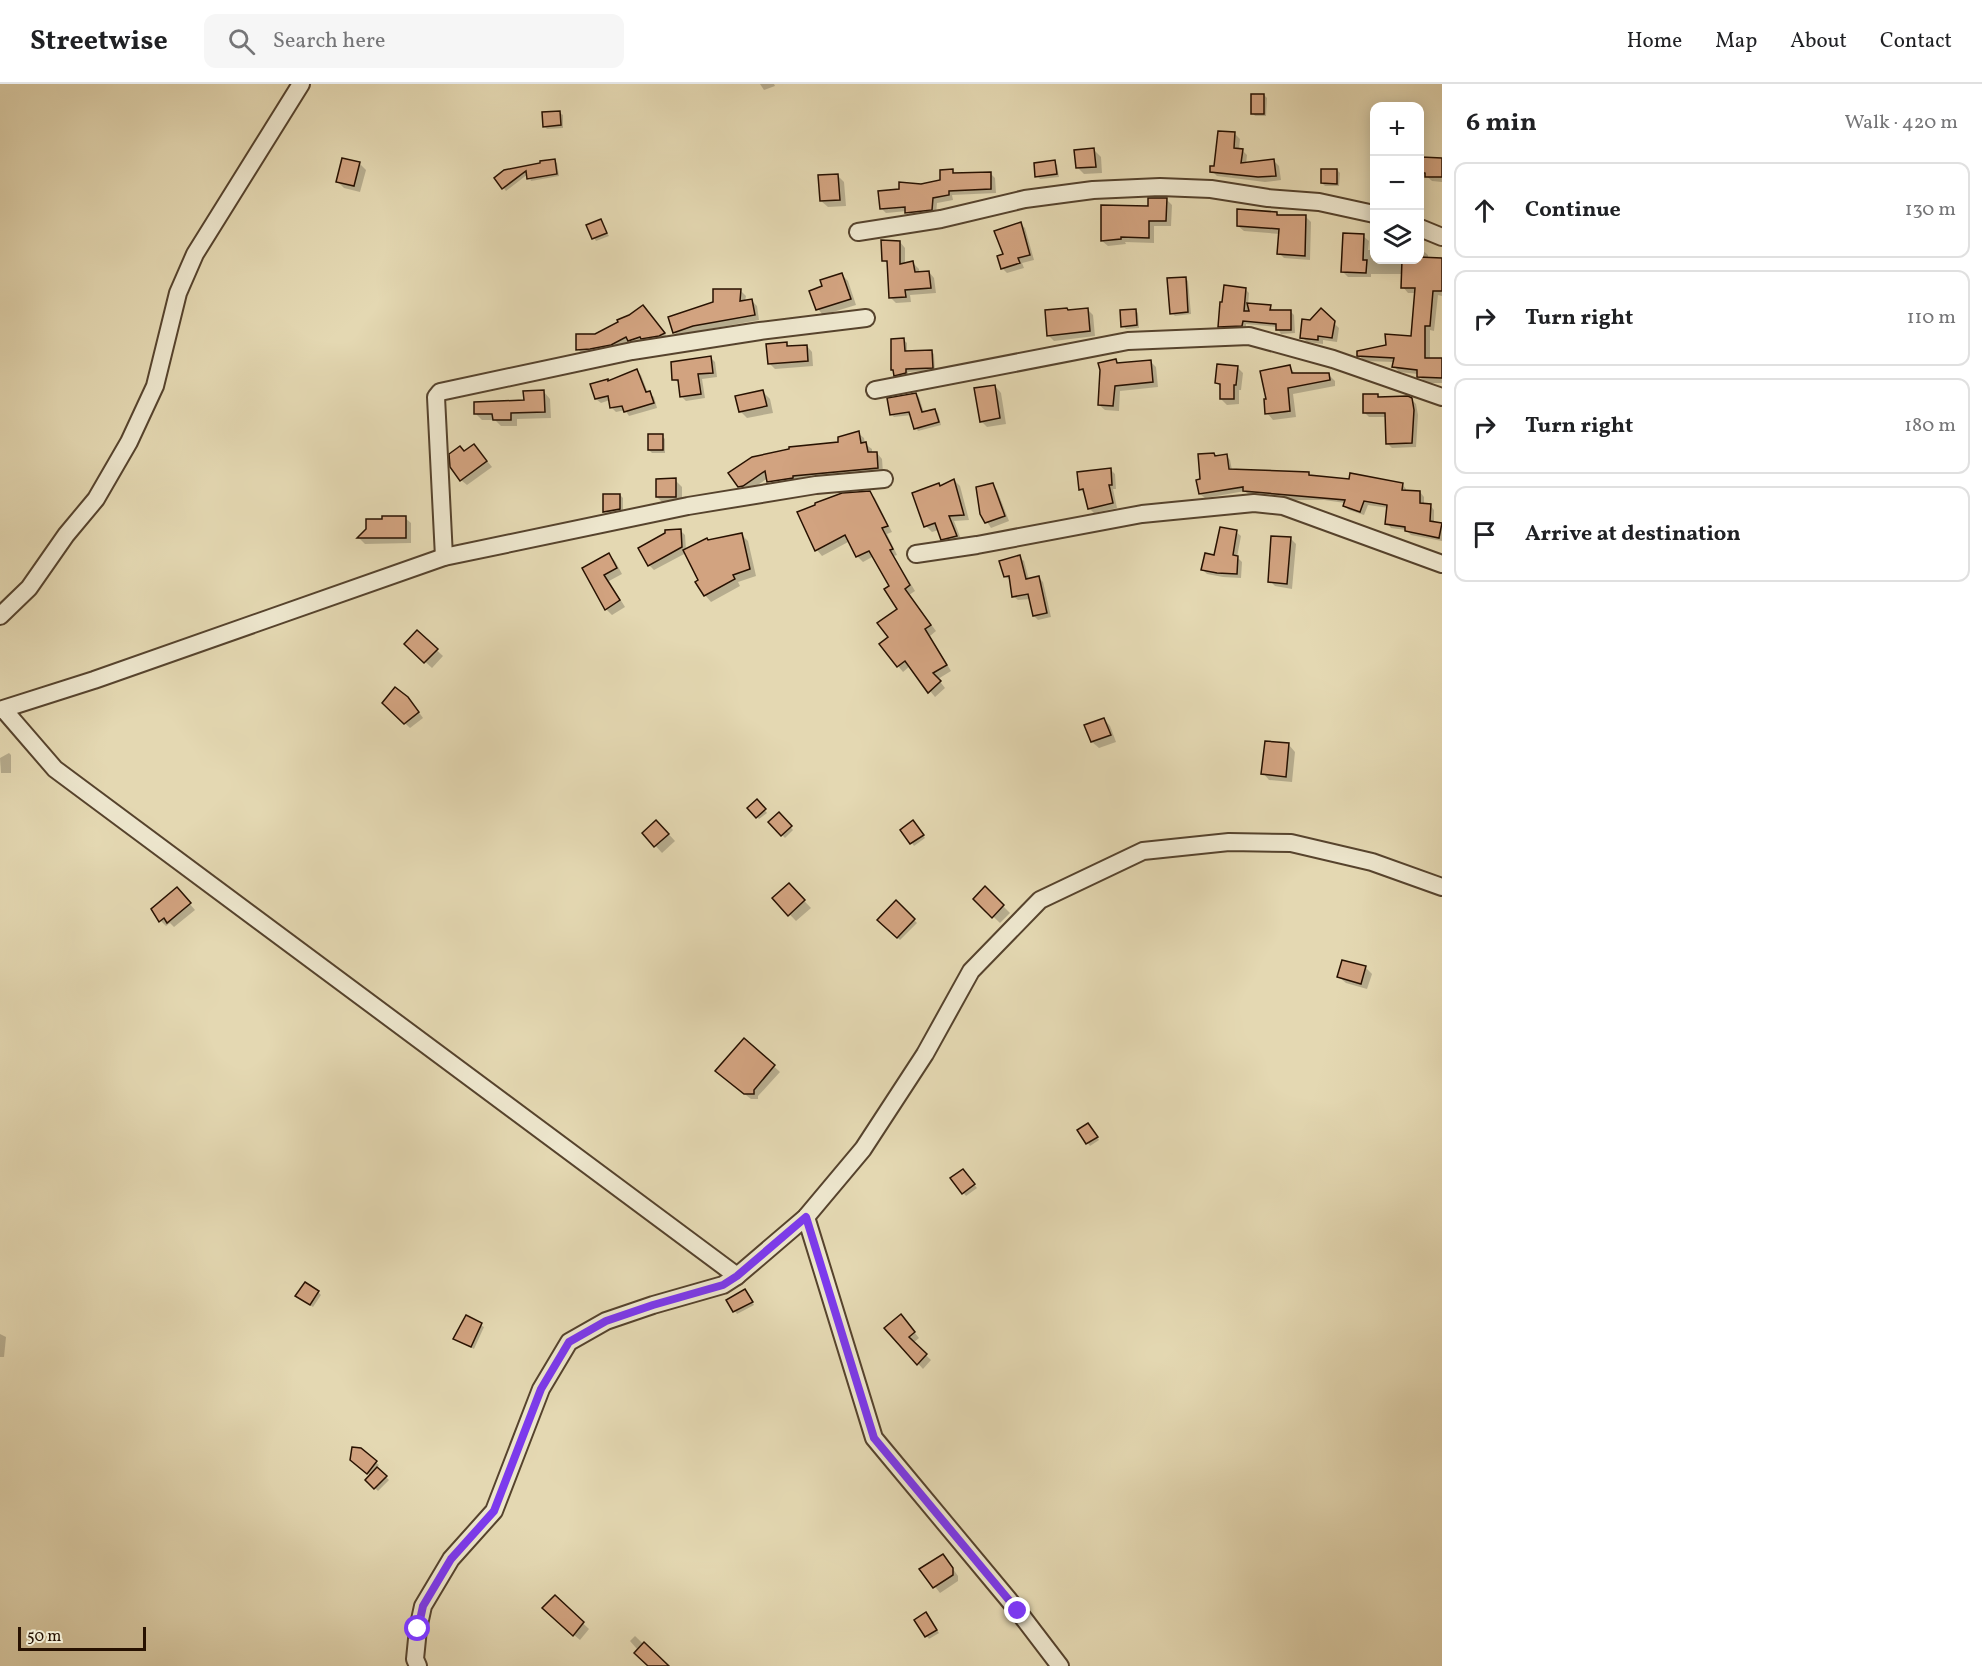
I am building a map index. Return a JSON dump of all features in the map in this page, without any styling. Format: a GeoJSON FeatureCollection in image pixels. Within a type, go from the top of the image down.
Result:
{"type":"FeatureCollection","features":[{"type":"Feature","properties":{"kind":"street"},"geometry":{"type":"LineString","coordinates":[[0,616],[30,588],[66,535],[96,499],[129,442],[155,386],[178,293],[195,254],[301,84]]}},
{"type":"Feature","properties":{"kind":"street"},"geometry":{"type":"LineString","coordinates":[[858,232],[941,219],[1025,199],[1093,190],[1160,187],[1211,189],[1268,198],[1319,202],[1370,213]]}},
{"type":"Feature","properties":{"kind":"street"},"geometry":{"type":"LineString","coordinates":[[1424,230],[1442,237]]}},
{"type":"Feature","properties":{"kind":"street"},"geometry":{"type":"LineString","coordinates":[[444,557],[436,397],[440,392],[632,351],[760,331],[866,318]]}},
{"type":"Feature","properties":{"kind":"street"},"geometry":{"type":"LineString","coordinates":[[875,390],[1128,341],[1249,336],[1333,359],[1442,397]]}},
{"type":"Feature","properties":{"kind":"street"},"geometry":{"type":"LineString","coordinates":[[737,1276],[55,769],[2,710],[444,557],[688,506],[816,485],[884,479]]}},
{"type":"Feature","properties":{"kind":"street"},"geometry":{"type":"LineString","coordinates":[[916,554],[1142,514],[1254,503],[1283,506],[1442,564]]}},
{"type":"Feature","properties":{"kind":"street"},"geometry":{"type":"LineString","coordinates":[[418,1666],[416,1659],[418,1629],[423,1606],[451,1559],[494,1511],[541,1389],[569,1342],[606,1321],[723,1285],[737,1276],[806,1217],[863,1149],[925,1054],[971,971],[1040,900],[1143,851],[1229,842],[1291,843],[1372,862],[1442,887]]}},
{"type":"Feature","properties":{"kind":"street"},"geometry":{"type":"LineString","coordinates":[[806,1217],[874,1438],[1018,1611],[1060,1666]]}},
{"type":"Feature","properties":{"kind":"building"},"geometry":{"type":"Polygon","coordinates":[[[1251,94],[1264,94],[1264,114],[1251,114],[1251,94]]]}},
{"type":"Feature","properties":{"kind":"building"},"geometry":{"type":"Polygon","coordinates":[[[560,111],[561,125],[543,127],[542,112],[560,111]]]}},
{"type":"Feature","properties":{"kind":"building"},"geometry":{"type":"Polygon","coordinates":[[[1218,131],[1235,132],[1234,148],[1243,149],[1241,163],[1274,159],[1276,176],[1258,177],[1210,172],[1210,166],[1214,166],[1218,131]]]}},
{"type":"Feature","properties":{"kind":"building"},"geometry":{"type":"Polygon","coordinates":[[[1094,148],[1096,167],[1076,168],[1074,150],[1094,148]]]}},
{"type":"Feature","properties":{"kind":"building"},"geometry":{"type":"Polygon","coordinates":[[[1424,157],[1442,158],[1442,177],[1425,177],[1424,157]]]}},
{"type":"Feature","properties":{"kind":"building"},"geometry":{"type":"Polygon","coordinates":[[[342,158],[360,162],[354,186],[336,182],[342,158]]]}},
{"type":"Feature","properties":{"kind":"building"},"geometry":{"type":"Polygon","coordinates":[[[555,159],[557,174],[527,179],[526,171],[502,189],[494,178],[504,170],[555,159]]]}},
{"type":"Feature","properties":{"kind":"building"},"geometry":{"type":"Polygon","coordinates":[[[1055,160],[1057,174],[1035,177],[1034,163],[1055,160]]]}},
{"type":"Feature","properties":{"kind":"building"},"geometry":{"type":"Polygon","coordinates":[[[953,169],[953,173],[991,172],[991,189],[949,191],[949,195],[933,198],[932,210],[905,213],[905,207],[880,209],[878,191],[899,189],[899,182],[921,184],[940,180],[940,170],[953,169]]]}},
{"type":"Feature","properties":{"kind":"building"},"geometry":{"type":"Polygon","coordinates":[[[1321,169],[1337,169],[1337,184],[1321,183],[1321,169]]]}},
{"type":"Feature","properties":{"kind":"building"},"geometry":{"type":"Polygon","coordinates":[[[838,174],[840,200],[820,201],[818,175],[838,174]]]}},
{"type":"Feature","properties":{"kind":"building"},"geometry":{"type":"Polygon","coordinates":[[[1148,198],[1167,198],[1166,221],[1149,221],[1149,238],[1121,237],[1121,239],[1101,241],[1101,205],[1148,206],[1148,198]]]}},
{"type":"Feature","properties":{"kind":"building"},"geometry":{"type":"Polygon","coordinates":[[[1237,209],[1277,212],[1277,215],[1306,215],[1305,256],[1277,254],[1279,229],[1237,226],[1237,209]]]}},
{"type":"Feature","properties":{"kind":"building"},"geometry":{"type":"Polygon","coordinates":[[[601,219],[607,233],[592,239],[586,225],[601,219]]]}},
{"type":"Feature","properties":{"kind":"building"},"geometry":{"type":"Polygon","coordinates":[[[1021,222],[1030,255],[1018,258],[1020,263],[1001,269],[997,256],[1003,254],[994,231],[1021,222]]]}},
{"type":"Feature","properties":{"kind":"building"},"geometry":{"type":"Polygon","coordinates":[[[1343,233],[1364,234],[1363,260],[1367,260],[1366,273],[1341,272],[1343,233]]]}},
{"type":"Feature","properties":{"kind":"building"},"geometry":{"type":"Polygon","coordinates":[[[881,240],[900,241],[900,264],[913,261],[915,272],[929,271],[931,288],[905,290],[906,297],[889,298],[887,261],[882,261],[881,240]]]}},
{"type":"Feature","properties":{"kind":"building"},"geometry":{"type":"Polygon","coordinates":[[[1424,257],[1442,258],[1442,291],[1433,291],[1430,326],[1425,326],[1425,358],[1442,358],[1442,378],[1417,377],[1417,370],[1392,367],[1394,358],[1357,356],[1357,351],[1386,345],[1385,334],[1411,336],[1415,288],[1401,288],[1402,264],[1424,264],[1424,257]]]}},
{"type":"Feature","properties":{"kind":"building"},"geometry":{"type":"Polygon","coordinates":[[[842,273],[851,299],[816,310],[809,291],[822,286],[820,280],[842,273]]]}},
{"type":"Feature","properties":{"kind":"building"},"geometry":{"type":"Polygon","coordinates":[[[1186,277],[1188,312],[1170,314],[1167,278],[1186,277]]]}},
{"type":"Feature","properties":{"kind":"building"},"geometry":{"type":"Polygon","coordinates":[[[1224,285],[1246,288],[1244,311],[1249,311],[1247,303],[1271,305],[1270,310],[1291,310],[1291,330],[1276,330],[1276,324],[1243,321],[1242,326],[1218,327],[1224,285]]]}},
{"type":"Feature","properties":{"kind":"building"},"geometry":{"type":"Polygon","coordinates":[[[713,289],[741,289],[740,301],[752,299],[755,315],[693,326],[673,333],[668,317],[713,302],[713,289]]]}},
{"type":"Feature","properties":{"kind":"building"},"geometry":{"type":"Polygon","coordinates":[[[643,305],[665,333],[628,341],[626,337],[611,345],[576,350],[576,334],[595,334],[643,305]]]}},
{"type":"Feature","properties":{"kind":"building"},"geometry":{"type":"Polygon","coordinates":[[[1067,308],[1068,310],[1088,308],[1090,331],[1047,336],[1045,310],[1067,308]]]}},
{"type":"Feature","properties":{"kind":"building"},"geometry":{"type":"Polygon","coordinates":[[[1321,308],[1335,321],[1332,338],[1318,336],[1318,340],[1300,338],[1302,319],[1310,320],[1321,308]]]}},
{"type":"Feature","properties":{"kind":"building"},"geometry":{"type":"Polygon","coordinates":[[[1136,309],[1137,325],[1121,327],[1120,310],[1136,309]]]}},
{"type":"Feature","properties":{"kind":"building"},"geometry":{"type":"Polygon","coordinates":[[[904,338],[905,351],[932,350],[933,368],[906,369],[906,373],[894,376],[891,370],[891,339],[904,338]]]}},
{"type":"Feature","properties":{"kind":"building"},"geometry":{"type":"Polygon","coordinates":[[[787,342],[787,346],[807,345],[808,361],[768,364],[766,344],[787,342]]]}},
{"type":"Feature","properties":{"kind":"building"},"geometry":{"type":"Polygon","coordinates":[[[711,356],[713,373],[698,374],[701,394],[680,397],[678,380],[672,380],[671,362],[711,356]]]}},
{"type":"Feature","properties":{"kind":"building"},"geometry":{"type":"Polygon","coordinates":[[[1116,359],[1117,363],[1151,360],[1153,382],[1115,386],[1113,406],[1098,405],[1100,370],[1098,363],[1116,359]]]}},
{"type":"Feature","properties":{"kind":"building"},"geometry":{"type":"Polygon","coordinates":[[[1217,364],[1238,366],[1234,399],[1220,399],[1220,384],[1215,383],[1217,364]]]}},
{"type":"Feature","properties":{"kind":"building"},"geometry":{"type":"Polygon","coordinates":[[[1290,365],[1292,373],[1329,373],[1330,380],[1288,388],[1290,411],[1265,414],[1264,399],[1266,399],[1260,371],[1290,365]]]}},
{"type":"Feature","properties":{"kind":"building"},"geometry":{"type":"Polygon","coordinates":[[[637,369],[646,392],[650,391],[654,403],[624,412],[622,406],[610,408],[608,396],[595,399],[590,384],[608,379],[608,381],[637,369]]]}},
{"type":"Feature","properties":{"kind":"building"},"geometry":{"type":"Polygon","coordinates":[[[995,385],[1000,418],[980,422],[974,388],[995,385]]]}},
{"type":"Feature","properties":{"kind":"building"},"geometry":{"type":"Polygon","coordinates":[[[544,390],[545,412],[511,413],[511,420],[493,420],[492,414],[474,414],[474,402],[524,400],[523,391],[544,390]]]}},
{"type":"Feature","properties":{"kind":"building"},"geometry":{"type":"Polygon","coordinates":[[[763,390],[767,406],[739,412],[735,396],[763,390]]]}},
{"type":"Feature","properties":{"kind":"building"},"geometry":{"type":"Polygon","coordinates":[[[916,393],[922,412],[935,409],[939,422],[914,429],[909,412],[890,415],[887,398],[916,393]]]}},
{"type":"Feature","properties":{"kind":"building"},"geometry":{"type":"Polygon","coordinates":[[[1363,394],[1412,398],[1414,410],[1412,443],[1386,444],[1385,413],[1363,413],[1363,394]]]}},
{"type":"Feature","properties":{"kind":"building"},"geometry":{"type":"Polygon","coordinates":[[[859,431],[861,443],[866,442],[868,452],[877,452],[878,468],[793,476],[793,478],[767,482],[765,471],[738,487],[728,473],[752,457],[789,449],[789,447],[838,442],[838,437],[859,431]]]}},
{"type":"Feature","properties":{"kind":"building"},"geometry":{"type":"Polygon","coordinates":[[[648,434],[663,434],[663,450],[648,450],[648,434]]]}},
{"type":"Feature","properties":{"kind":"building"},"geometry":{"type":"Polygon","coordinates":[[[474,444],[487,461],[460,481],[450,467],[449,454],[460,446],[464,451],[474,444]]]}},
{"type":"Feature","properties":{"kind":"building"},"geometry":{"type":"Polygon","coordinates":[[[1214,453],[1215,456],[1227,454],[1229,469],[1309,472],[1309,475],[1349,479],[1350,473],[1403,483],[1402,490],[1420,491],[1420,503],[1431,504],[1430,521],[1442,523],[1439,538],[1405,531],[1405,527],[1385,524],[1387,505],[1364,501],[1360,512],[1343,506],[1345,500],[1243,491],[1243,487],[1199,494],[1196,480],[1200,479],[1198,454],[1214,453]]]}},
{"type":"Feature","properties":{"kind":"building"},"geometry":{"type":"Polygon","coordinates":[[[1111,468],[1112,485],[1109,485],[1113,503],[1088,509],[1083,489],[1079,490],[1077,472],[1111,468]]]}},
{"type":"Feature","properties":{"kind":"building"},"geometry":{"type":"Polygon","coordinates":[[[676,478],[676,497],[656,497],[656,479],[676,478]]]}},
{"type":"Feature","properties":{"kind":"building"},"geometry":{"type":"Polygon","coordinates":[[[954,479],[964,515],[949,516],[957,536],[941,540],[935,523],[924,527],[912,493],[939,483],[940,486],[954,479]]]}},
{"type":"Feature","properties":{"kind":"building"},"geometry":{"type":"Polygon","coordinates":[[[993,483],[1005,516],[985,523],[980,514],[976,487],[993,483]]]}},
{"type":"Feature","properties":{"kind":"building"},"geometry":{"type":"Polygon","coordinates":[[[870,491],[888,526],[882,528],[893,549],[890,550],[910,585],[905,589],[931,625],[925,629],[947,665],[933,673],[941,681],[928,693],[905,661],[897,667],[879,644],[888,637],[877,623],[897,609],[884,589],[889,586],[869,551],[856,557],[845,535],[815,551],[797,512],[842,493],[870,491]]]}},
{"type":"Feature","properties":{"kind":"building"},"geometry":{"type":"Polygon","coordinates":[[[603,494],[620,494],[620,509],[603,512],[603,494]]]}},
{"type":"Feature","properties":{"kind":"building"},"geometry":{"type":"Polygon","coordinates":[[[382,516],[406,516],[406,538],[357,538],[366,529],[366,519],[382,519],[382,516]]]}},
{"type":"Feature","properties":{"kind":"building"},"geometry":{"type":"Polygon","coordinates":[[[1220,527],[1237,530],[1233,555],[1238,556],[1237,574],[1201,570],[1205,553],[1214,555],[1220,527]]]}},
{"type":"Feature","properties":{"kind":"building"},"geometry":{"type":"Polygon","coordinates":[[[681,529],[682,547],[648,566],[638,548],[665,533],[665,530],[681,529]]]}},
{"type":"Feature","properties":{"kind":"building"},"geometry":{"type":"Polygon","coordinates":[[[742,533],[750,569],[733,575],[735,579],[704,596],[695,582],[698,580],[683,550],[707,538],[708,540],[742,533]]]}},
{"type":"Feature","properties":{"kind":"building"},"geometry":{"type":"Polygon","coordinates":[[[1271,536],[1291,537],[1287,584],[1268,582],[1271,536]]]}},
{"type":"Feature","properties":{"kind":"building"},"geometry":{"type":"Polygon","coordinates":[[[609,553],[617,568],[604,575],[620,600],[605,610],[582,568],[609,553]]]}},
{"type":"Feature","properties":{"kind":"building"},"geometry":{"type":"Polygon","coordinates":[[[1020,555],[1026,579],[1039,576],[1047,613],[1033,616],[1028,594],[1012,597],[1009,576],[1004,577],[999,561],[1020,555]]]}},
{"type":"Feature","properties":{"kind":"building"},"geometry":{"type":"Polygon","coordinates":[[[417,630],[438,649],[424,663],[404,644],[417,630]]]}},
{"type":"Feature","properties":{"kind":"building"},"geometry":{"type":"Polygon","coordinates":[[[395,687],[408,697],[419,712],[404,724],[382,703],[395,687]]]}},
{"type":"Feature","properties":{"kind":"building"},"geometry":{"type":"Polygon","coordinates":[[[1104,718],[1111,735],[1091,742],[1084,725],[1104,718]]]}},
{"type":"Feature","properties":{"kind":"building"},"geometry":{"type":"Polygon","coordinates":[[[1265,741],[1289,743],[1286,777],[1261,774],[1265,741]]]}},
{"type":"Feature","properties":{"kind":"building"},"geometry":{"type":"Polygon","coordinates":[[[757,799],[766,809],[756,818],[747,808],[757,799]]]}},
{"type":"Feature","properties":{"kind":"building"},"geometry":{"type":"Polygon","coordinates":[[[779,812],[792,826],[781,836],[768,822],[779,812]]]}},
{"type":"Feature","properties":{"kind":"building"},"geometry":{"type":"Polygon","coordinates":[[[656,820],[669,834],[654,847],[642,833],[656,820]]]}},
{"type":"Feature","properties":{"kind":"building"},"geometry":{"type":"Polygon","coordinates":[[[913,820],[924,835],[910,844],[900,830],[913,820]]]}},
{"type":"Feature","properties":{"kind":"building"},"geometry":{"type":"Polygon","coordinates":[[[789,883],[805,900],[788,916],[772,898],[789,883]]]}},
{"type":"Feature","properties":{"kind":"building"},"geometry":{"type":"Polygon","coordinates":[[[985,886],[1004,905],[992,918],[973,899],[985,886]]]}},
{"type":"Feature","properties":{"kind":"building"},"geometry":{"type":"Polygon","coordinates":[[[177,887],[191,903],[167,923],[164,918],[159,922],[151,909],[177,887]]]}},
{"type":"Feature","properties":{"kind":"building"},"geometry":{"type":"Polygon","coordinates":[[[896,900],[915,919],[897,938],[877,920],[896,900]]]}},
{"type":"Feature","properties":{"kind":"building"},"geometry":{"type":"Polygon","coordinates":[[[1342,960],[1366,966],[1361,984],[1337,977],[1342,960]]]}},
{"type":"Feature","properties":{"kind":"building"},"geometry":{"type":"Polygon","coordinates":[[[744,1038],[775,1065],[754,1090],[754,1094],[744,1094],[715,1071],[744,1038]]]}},
{"type":"Feature","properties":{"kind":"building"},"geometry":{"type":"Polygon","coordinates":[[[1088,1123],[1098,1137],[1086,1144],[1077,1130],[1088,1123]]]}},
{"type":"Feature","properties":{"kind":"building"},"geometry":{"type":"Polygon","coordinates":[[[963,1169],[975,1184],[962,1194],[950,1178],[963,1169]]]}},
{"type":"Feature","properties":{"kind":"building"},"geometry":{"type":"Polygon","coordinates":[[[305,1282],[319,1291],[310,1305],[295,1296],[305,1282]]]}},
{"type":"Feature","properties":{"kind":"building"},"geometry":{"type":"Polygon","coordinates":[[[745,1289],[753,1302],[733,1312],[726,1300],[745,1289]]]}},
{"type":"Feature","properties":{"kind":"building"},"geometry":{"type":"Polygon","coordinates":[[[901,1314],[915,1332],[909,1337],[927,1354],[917,1365],[884,1328],[901,1314]]]}},
{"type":"Feature","properties":{"kind":"building"},"geometry":{"type":"Polygon","coordinates":[[[466,1315],[482,1323],[471,1347],[453,1339],[466,1315]]]}},
{"type":"Feature","properties":{"kind":"building"},"geometry":{"type":"Polygon","coordinates":[[[352,1447],[361,1448],[377,1461],[367,1474],[350,1460],[352,1447]]]}},
{"type":"Feature","properties":{"kind":"building"},"geometry":{"type":"Polygon","coordinates":[[[377,1467],[387,1476],[374,1489],[365,1480],[377,1467]]]}},
{"type":"Feature","properties":{"kind":"building"},"geometry":{"type":"Polygon","coordinates":[[[943,1554],[953,1568],[953,1575],[933,1588],[919,1569],[943,1554]]]}},
{"type":"Feature","properties":{"kind":"building"},"geometry":{"type":"Polygon","coordinates":[[[555,1595],[584,1622],[573,1636],[542,1608],[555,1595]]]}},
{"type":"Feature","properties":{"kind":"building"},"geometry":{"type":"Polygon","coordinates":[[[926,1612],[937,1630],[925,1637],[914,1620],[926,1612]]]}},
{"type":"Feature","properties":{"kind":"building"},"geometry":{"type":"Polygon","coordinates":[[[644,1642],[669,1666],[648,1666],[634,1653],[644,1642]]]}},
{"type":"Feature","properties":{"kind":"route"},"geometry":{"type":"LineString","coordinates":[[418,1629],[423,1606],[451,1559],[494,1511],[541,1389],[569,1342],[606,1321],[723,1285],[737,1276],[806,1217],[874,1438],[1018,1611]]}}]}
